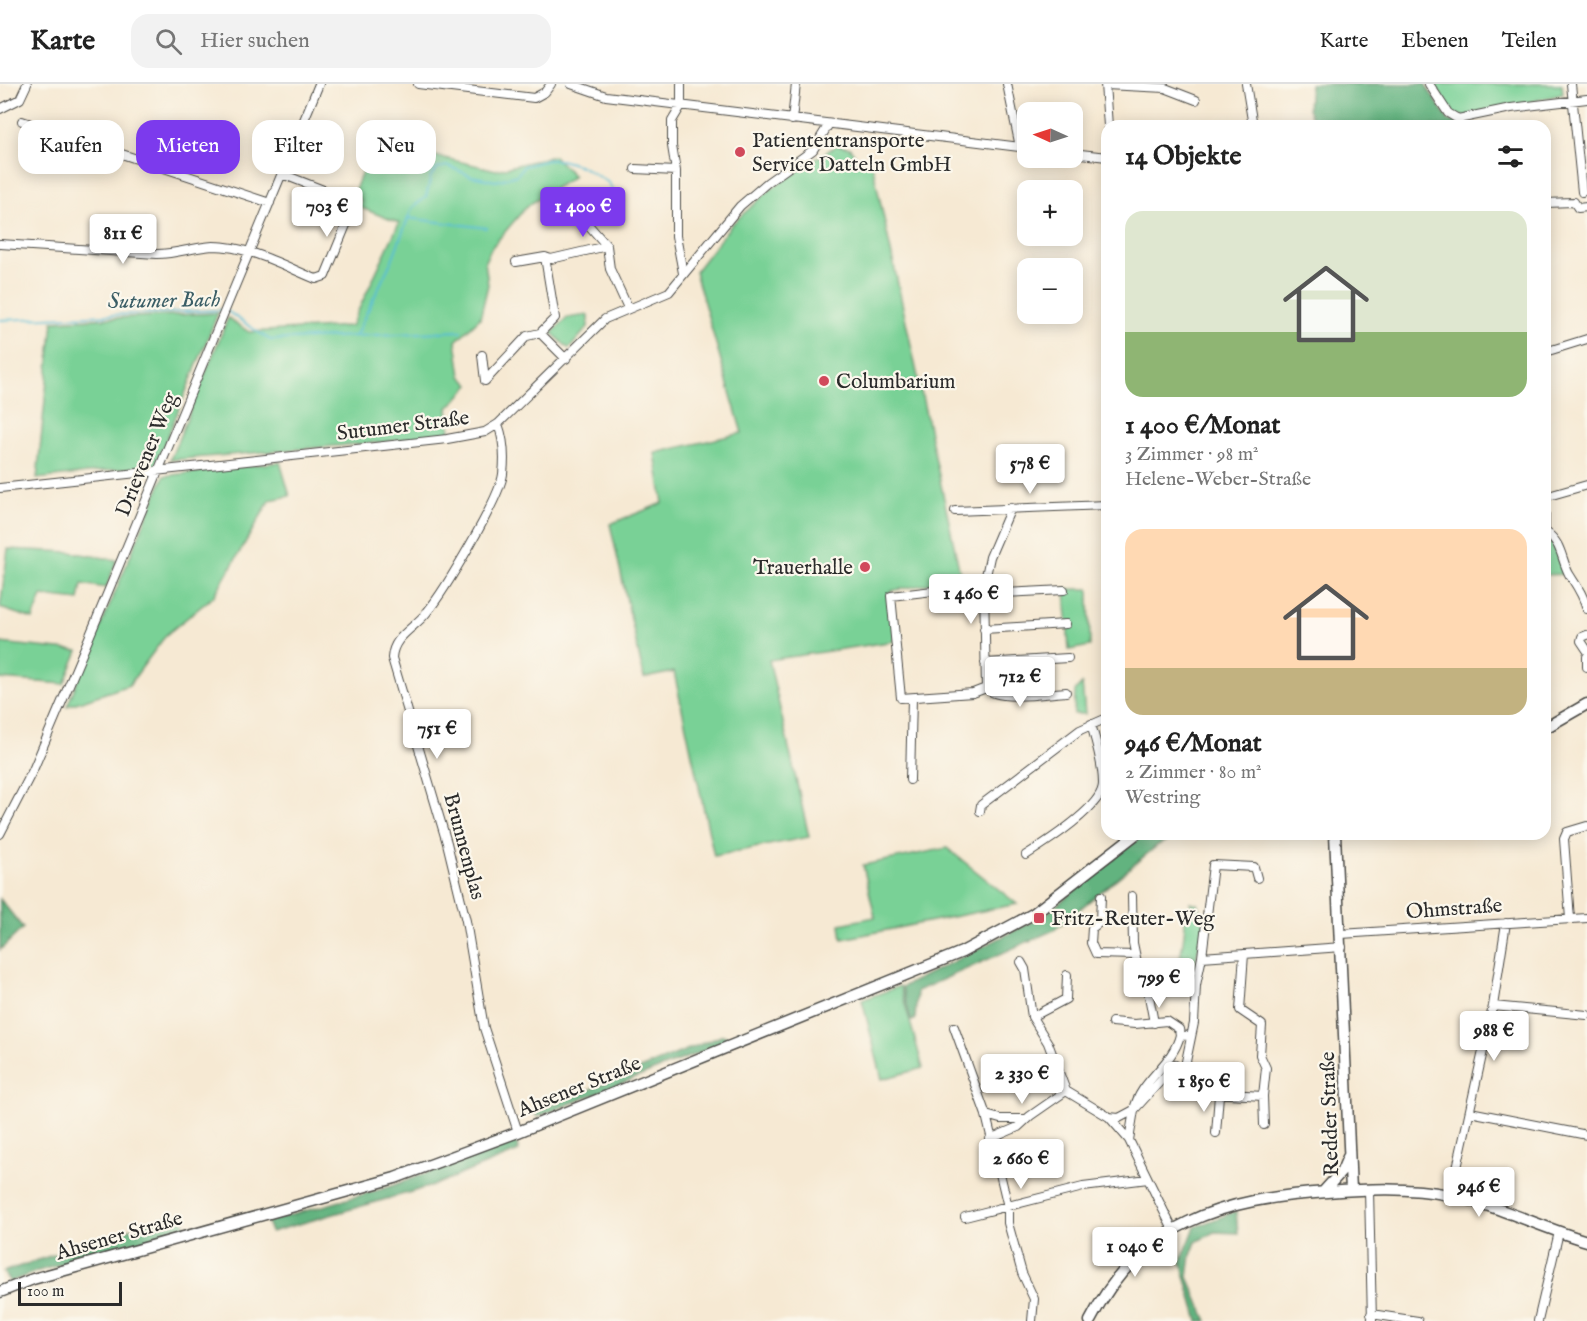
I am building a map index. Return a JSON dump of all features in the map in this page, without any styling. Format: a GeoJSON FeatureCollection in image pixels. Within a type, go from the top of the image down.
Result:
{"type":"FeatureCollection","features":[{"type":"Feature","properties":{"kind":"main road"},"geometry":{"type":"LineString","coordinates":[[1551,725],[1587,704]]}},
{"type":"Feature","properties":{"kind":"main road","name":"Ahsener Straße"},"geometry":{"type":"LineString","coordinates":[[0,1292],[33,1279],[395,1178],[518,1132],[962,952],[1033,914],[1128,840]]}},
{"type":"Feature","properties":{"kind":"main road","name":"Redder Straße"},"geometry":{"type":"LineString","coordinates":[[1090,1321],[1118,1276],[1141,1251],[1172,1228],[1210,1211],[1287,1194],[1360,1190],[1351,1148],[1335,840]]}},
{"type":"Feature","properties":{"kind":"main road"},"geometry":{"type":"LineString","coordinates":[[1323,1192],[1342,1171],[1351,1148]]}},
{"type":"Feature","properties":{"kind":"main road"},"geometry":{"type":"LineString","coordinates":[[1360,1190],[1402,1190],[1451,1196],[1500,1209],[1559,1232],[1587,1240]]}},
{"type":"Feature","properties":{"kind":"street"},"geometry":{"type":"LineString","coordinates":[[0,109],[20,99],[27,84]]}},
{"type":"Feature","properties":{"kind":"street","name":"Drievener Weg"},"geometry":{"type":"LineString","coordinates":[[304,120],[319,84]]}},
{"type":"Feature","properties":{"kind":"street"},"geometry":{"type":"LineString","coordinates":[[418,84],[534,98],[546,92],[551,84]]}},
{"type":"Feature","properties":{"kind":"street"},"geometry":{"type":"LineString","coordinates":[[571,84],[606,96],[1017,146]]}},
{"type":"Feature","properties":{"kind":"street"},"geometry":{"type":"LineString","coordinates":[[681,84],[681,106],[672,121],[672,146],[676,171],[675,236],[683,273]]}},
{"type":"Feature","properties":{"kind":"street"},"geometry":{"type":"LineString","coordinates":[[792,120],[796,84]]}},
{"type":"Feature","properties":{"kind":"street"},"geometry":{"type":"LineString","coordinates":[[1007,84],[1017,121]]}},
{"type":"Feature","properties":{"kind":"street"},"geometry":{"type":"LineString","coordinates":[[1246,84],[1252,120]]}},
{"type":"Feature","properties":{"kind":"street"},"geometry":{"type":"LineString","coordinates":[[1430,84],[1448,113],[1458,119],[1587,99]]}},
{"type":"Feature","properties":{"kind":"street"},"geometry":{"type":"LineString","coordinates":[[1571,84],[1585,192],[1576,195],[1574,202],[1578,208],[1587,207]]}},
{"type":"Feature","properties":{"kind":"street"},"geometry":{"type":"LineString","coordinates":[[1108,120],[1106,85],[1165,88],[1196,99]]}},
{"type":"Feature","properties":{"kind":"street","name":"Sutumer Straße"},"geometry":{"type":"LineString","coordinates":[[0,488],[447,439],[485,432],[498,424],[566,359],[592,329],[628,308],[669,292],[749,197],[813,150],[829,124]]}},
{"type":"Feature","properties":{"kind":"street"},"geometry":{"type":"LineString","coordinates":[[124,154],[270,202]]}},
{"type":"Feature","properties":{"kind":"street"},"geometry":{"type":"LineString","coordinates":[[1083,154],[1101,156]]}},
{"type":"Feature","properties":{"kind":"street"},"geometry":{"type":"LineString","coordinates":[[635,169],[676,171]]}},
{"type":"Feature","properties":{"kind":"street"},"geometry":{"type":"LineString","coordinates":[[0,244],[158,254],[176,254],[211,246],[249,252],[316,279],[325,276],[353,208],[349,200],[282,174]]}},
{"type":"Feature","properties":{"kind":"street","name":"Drievener Weg"},"geometry":{"type":"LineString","coordinates":[[0,834],[33,770],[282,174]]}},
{"type":"Feature","properties":{"kind":"street"},"geometry":{"type":"LineString","coordinates":[[1551,203],[1574,202]]}},
{"type":"Feature","properties":{"kind":"street"},"geometry":{"type":"LineString","coordinates":[[578,213],[607,246],[610,269],[628,308]]}},
{"type":"Feature","properties":{"kind":"street"},"geometry":{"type":"LineString","coordinates":[[516,262],[545,257],[551,259],[607,246]]}},
{"type":"Feature","properties":{"kind":"street"},"geometry":{"type":"LineString","coordinates":[[482,355],[485,381],[527,336],[540,333],[555,318],[545,257]]}},
{"type":"Feature","properties":{"kind":"street"},"geometry":{"type":"LineString","coordinates":[[540,333],[566,359]]}},
{"type":"Feature","properties":{"kind":"street"},"geometry":{"type":"LineString","coordinates":[[1551,350],[1587,339]]}},
{"type":"Feature","properties":{"kind":"street","name":"Brunnenplas"},"geometry":{"type":"LineString","coordinates":[[498,424],[504,440],[503,476],[493,502],[434,604],[395,643],[392,658],[447,843],[466,921],[484,1028],[518,1132]]}},
{"type":"Feature","properties":{"kind":"street"},"geometry":{"type":"LineString","coordinates":[[1551,494],[1587,485]]}},
{"type":"Feature","properties":{"kind":"street"},"geometry":{"type":"LineString","coordinates":[[955,511],[1101,505]]}},
{"type":"Feature","properties":{"kind":"street"},"geometry":{"type":"LineString","coordinates":[[1011,508],[990,557],[984,585],[986,688],[1002,696],[1066,692]]}},
{"type":"Feature","properties":{"kind":"street"},"geometry":{"type":"LineString","coordinates":[[1551,539],[1559,546],[1570,576],[1584,595],[1587,609]]}},
{"type":"Feature","properties":{"kind":"street"},"geometry":{"type":"LineString","coordinates":[[984,585],[891,596],[901,698],[973,693],[986,688]]}},
{"type":"Feature","properties":{"kind":"street"},"geometry":{"type":"LineString","coordinates":[[983,594],[1064,590]]}},
{"type":"Feature","properties":{"kind":"street"},"geometry":{"type":"LineString","coordinates":[[984,629],[1066,624]]}},
{"type":"Feature","properties":{"kind":"street"},"geometry":{"type":"LineString","coordinates":[[1587,635],[1582,637],[1581,641],[1587,650]]}},
{"type":"Feature","properties":{"kind":"street"},"geometry":{"type":"LineString","coordinates":[[1587,657],[1587,667]]}},
{"type":"Feature","properties":{"kind":"street"},"geometry":{"type":"LineString","coordinates":[[985,663],[1068,658]]}},
{"type":"Feature","properties":{"kind":"street"},"geometry":{"type":"LineString","coordinates":[[910,780],[912,698]]}},
{"type":"Feature","properties":{"kind":"street"},"geometry":{"type":"LineString","coordinates":[[980,811],[981,805],[1091,724],[1101,720]]}},
{"type":"Feature","properties":{"kind":"street"},"geometry":{"type":"LineString","coordinates":[[1091,724],[1101,774]]}},
{"type":"Feature","properties":{"kind":"street"},"geometry":{"type":"LineString","coordinates":[[1026,855],[1090,807],[1101,794]]}},
{"type":"Feature","properties":{"kind":"street"},"geometry":{"type":"LineString","coordinates":[[1570,919],[1564,839],[1568,832],[1587,826]]}},
{"type":"Feature","properties":{"kind":"street"},"geometry":{"type":"LineString","coordinates":[[1184,1071],[1191,1036],[1213,865],[1254,867],[1257,878]]}},
{"type":"Feature","properties":{"kind":"street"},"geometry":{"type":"LineString","coordinates":[[1101,896],[1100,922],[1092,928],[1091,943],[1096,954],[1135,956]]}},
{"type":"Feature","properties":{"kind":"street"},"geometry":{"type":"LineString","coordinates":[[1132,896],[1135,956],[1138,967],[1146,980],[1154,1023]]}},
{"type":"Feature","properties":{"kind":"street","name":"Ohmstraße"},"geometry":{"type":"LineString","coordinates":[[1341,934],[1587,918]]}},
{"type":"Feature","properties":{"kind":"street"},"geometry":{"type":"LineString","coordinates":[[1451,1196],[1493,1006],[1506,923]]}},
{"type":"Feature","properties":{"kind":"street"},"geometry":{"type":"LineString","coordinates":[[1202,957],[1342,947]]}},
{"type":"Feature","properties":{"kind":"street"},"geometry":{"type":"LineString","coordinates":[[1244,954],[1240,1010],[1262,1025],[1260,1055],[1266,1068],[1263,1096],[1264,1125]]}},
{"type":"Feature","properties":{"kind":"street"},"geometry":{"type":"LineString","coordinates":[[1021,962],[1026,977],[1032,1017],[1048,1043],[1066,1091],[1109,1117],[1129,1140],[1172,1228]]}},
{"type":"Feature","properties":{"kind":"street"},"geometry":{"type":"LineString","coordinates":[[1032,1017],[1066,999],[1067,975]]}},
{"type":"Feature","properties":{"kind":"street"},"geometry":{"type":"LineString","coordinates":[[1493,1006],[1587,1015]]}},
{"type":"Feature","properties":{"kind":"street"},"geometry":{"type":"LineString","coordinates":[[1109,1117],[1119,1118],[1134,1110],[1172,1062],[1180,1035],[1179,1029],[1167,1021],[1112,1022]]}},
{"type":"Feature","properties":{"kind":"street"},"geometry":{"type":"LineString","coordinates":[[954,1027],[986,1115],[1008,1207],[1008,1223],[1023,1273],[1034,1299],[1032,1321]]}},
{"type":"Feature","properties":{"kind":"street"},"geometry":{"type":"LineString","coordinates":[[1180,1035],[1191,1036]]}},
{"type":"Feature","properties":{"kind":"street"},"geometry":{"type":"LineString","coordinates":[[1172,1062],[1212,1093],[1263,1096]]}},
{"type":"Feature","properties":{"kind":"street"},"geometry":{"type":"LineString","coordinates":[[990,1138],[1018,1127],[1066,1091]]}},
{"type":"Feature","properties":{"kind":"street"},"geometry":{"type":"LineString","coordinates":[[1216,1133],[1219,1095]]}},
{"type":"Feature","properties":{"kind":"street"},"geometry":{"type":"LineString","coordinates":[[1129,1140],[1134,1110]]}},
{"type":"Feature","properties":{"kind":"street"},"geometry":{"type":"LineString","coordinates":[[1470,1112],[1587,1135]]}},
{"type":"Feature","properties":{"kind":"street"},"geometry":{"type":"LineString","coordinates":[[986,1115],[1000,1119],[1026,1119]]}},
{"type":"Feature","properties":{"kind":"street"},"geometry":{"type":"LineString","coordinates":[[966,1217],[1083,1187],[1148,1179]]}},
{"type":"Feature","properties":{"kind":"street"},"geometry":{"type":"LineString","coordinates":[[1360,1190],[1372,1318],[1418,1321]]}},
{"type":"Feature","properties":{"kind":"street"},"geometry":{"type":"LineString","coordinates":[[1538,1321],[1559,1232]]}},
{"type":"Feature","properties":{"kind":"green space"},"geometry":{"type":"Polygon","coordinates":[[[1310,84],[1425,84],[1448,120],[1313,120],[1308,108],[1310,84]]]}},
{"type":"Feature","properties":{"kind":"green space"},"geometry":{"type":"Polygon","coordinates":[[[1434,84],[1562,84],[1563,94],[1467,117],[1454,115],[1434,84]]]}},
{"type":"Feature","properties":{"kind":"green space"},"geometry":{"type":"Polygon","coordinates":[[[837,145],[850,148],[857,159],[872,163],[961,578],[890,591],[895,641],[769,660],[809,837],[714,856],[674,672],[644,678],[610,524],[663,503],[655,453],[742,433],[695,272],[732,224],[771,189],[837,145]]]}},
{"type":"Feature","properties":{"kind":"green space"},"geometry":{"type":"Polygon","coordinates":[[[436,156],[496,170],[554,156],[574,176],[527,206],[492,247],[485,261],[488,285],[480,318],[456,341],[461,376],[470,385],[448,408],[450,433],[384,442],[170,460],[228,318],[249,332],[351,326],[399,223],[359,207],[361,200],[353,195],[361,174],[436,174],[436,156]]]}},
{"type":"Feature","properties":{"kind":"green space"},"geometry":{"type":"Polygon","coordinates":[[[218,313],[156,465],[37,479],[53,321],[218,313]]]}},
{"type":"Feature","properties":{"kind":"green space"},"geometry":{"type":"Polygon","coordinates":[[[588,315],[588,327],[569,349],[552,333],[567,318],[588,315]]]}},
{"type":"Feature","properties":{"kind":"green space"},"geometry":{"type":"Polygon","coordinates":[[[280,462],[290,496],[270,500],[214,596],[166,635],[129,685],[67,706],[164,476],[280,462]]]}},
{"type":"Feature","properties":{"kind":"green space"},"geometry":{"type":"Polygon","coordinates":[[[1551,543],[1555,545],[1566,574],[1551,575],[1551,543]]]}},
{"type":"Feature","properties":{"kind":"green space"},"geometry":{"type":"Polygon","coordinates":[[[8,549],[70,552],[117,560],[106,588],[82,584],[79,600],[42,596],[33,619],[0,608],[8,549]]]}},
{"type":"Feature","properties":{"kind":"green space"},"geometry":{"type":"Polygon","coordinates":[[[1065,589],[1089,589],[1090,646],[1069,650],[1065,589]]]}},
{"type":"Feature","properties":{"kind":"green space"},"geometry":{"type":"Polygon","coordinates":[[[0,643],[78,651],[64,684],[0,679],[0,643]]]}},
{"type":"Feature","properties":{"kind":"green space"},"geometry":{"type":"Polygon","coordinates":[[[1082,684],[1085,714],[1074,714],[1075,691],[1082,684]]]}},
{"type":"Feature","properties":{"kind":"green space"},"geometry":{"type":"Polygon","coordinates":[[[1137,840],[1168,840],[1158,845],[1054,930],[917,991],[915,1020],[911,1021],[902,987],[1042,917],[1137,840]]]}},
{"type":"Feature","properties":{"kind":"green space"},"geometry":{"type":"Polygon","coordinates":[[[947,848],[1017,904],[842,939],[840,924],[875,917],[863,865],[947,848]]]}},
{"type":"Feature","properties":{"kind":"green space"},"geometry":{"type":"Polygon","coordinates":[[[0,899],[23,928],[0,950],[0,899]]]}},
{"type":"Feature","properties":{"kind":"green space"},"geometry":{"type":"Polygon","coordinates":[[[1190,902],[1198,904],[1202,912],[1204,930],[1193,979],[1177,978],[1185,916],[1192,910],[1190,902]]]}},
{"type":"Feature","properties":{"kind":"green space"},"geometry":{"type":"Polygon","coordinates":[[[900,986],[923,1068],[882,1079],[862,1000],[900,986]]]}},
{"type":"Feature","properties":{"kind":"green space"},"geometry":{"type":"Polygon","coordinates":[[[723,1035],[727,1037],[724,1043],[537,1117],[534,1112],[723,1035]]]}},
{"type":"Feature","properties":{"kind":"green space"},"geometry":{"type":"Polygon","coordinates":[[[516,1140],[519,1151],[432,1186],[271,1232],[267,1222],[389,1187],[516,1140]]]}},
{"type":"Feature","properties":{"kind":"green space"},"geometry":{"type":"Polygon","coordinates":[[[1236,1211],[1238,1233],[1214,1232],[1196,1242],[1191,1255],[1188,1277],[1207,1321],[1198,1321],[1181,1262],[1195,1227],[1236,1211]]]}},
{"type":"Feature","properties":{"kind":"green space"},"geometry":{"type":"Polygon","coordinates":[[[168,1216],[181,1218],[187,1229],[38,1271],[10,1282],[3,1272],[168,1216]]]}},
{"type":"Feature","properties":{"kind":"waterway","name":"Sutumer Bach"},"geometry":{"type":"LineString","coordinates":[[356,335],[392,260],[412,208],[426,197],[431,176],[438,168],[448,166],[471,176],[496,181],[517,175],[524,166],[548,160],[561,160],[581,166],[609,183],[621,207]]}},
{"type":"Feature","properties":{"kind":"waterway"},"geometry":{"type":"LineString","coordinates":[[407,218],[487,228]]}},
{"type":"Feature","properties":{"kind":"waterway","name":"Sutumer Bach"},"geometry":{"type":"LineString","coordinates":[[0,320],[222,310]]}},
{"type":"Feature","properties":{"kind":"waterway","name":"Sutumer Bach"},"geometry":{"type":"LineString","coordinates":[[227,311],[270,340],[461,331]]}},
{"type":"Feature","properties":{"kind":"place","name":"Patiententransporte Service Datteln GmbH"},"geometry":{"type":"Point","coordinates":[740,152]}},
{"type":"Feature","properties":{"kind":"place","name":"Columbarium"},"geometry":{"type":"Point","coordinates":[824,381]}},
{"type":"Feature","properties":{"kind":"place","name":"Trauerhalle"},"geometry":{"type":"Point","coordinates":[865,567]}},
{"type":"Feature","properties":{"kind":"place","name":"Fritz-Reuter-Weg"},"geometry":{"type":"Point","coordinates":[1039,918]}}]}
